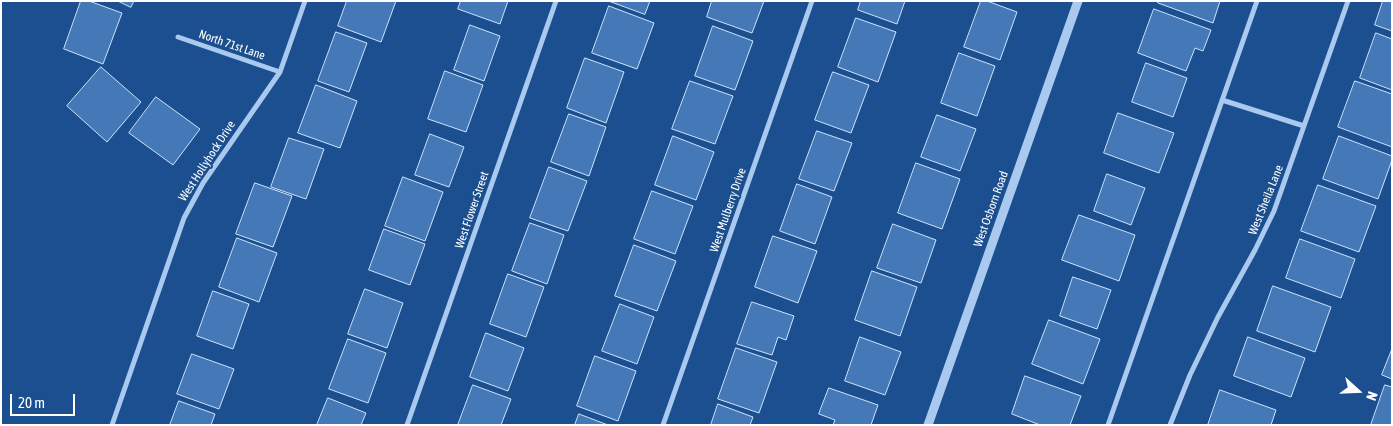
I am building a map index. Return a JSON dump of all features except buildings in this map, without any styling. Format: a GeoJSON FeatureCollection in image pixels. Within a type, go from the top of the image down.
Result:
{"type":"FeatureCollection","features":[{"type":"Feature","properties":{"kind":"street","name":"West Hollyhock Drive"},"geometry":{"type":"LineString","coordinates":[[112,425],[191,202],[280,72],[304,1]]}},
{"type":"Feature","properties":{"kind":"street","name":"West Flower Street"},"geometry":{"type":"LineString","coordinates":[[407,425],[556,1]]}},
{"type":"Feature","properties":{"kind":"street","name":"West Mulberry Drive"},"geometry":{"type":"LineString","coordinates":[[663,425],[812,1]]}},
{"type":"Feature","properties":{"kind":"street","name":"West Osborn Road"},"geometry":{"type":"LineString","coordinates":[[928,425],[1078,1]]}},
{"type":"Feature","properties":{"kind":"street"},"geometry":{"type":"LineString","coordinates":[[1108,425],[1257,1]]}},
{"type":"Feature","properties":{"kind":"street","name":"West Sheila Lane"},"geometry":{"type":"LineString","coordinates":[[1170,425],[1190,375],[1218,316],[1255,250],[1274,211],[1348,1]]}},
{"type":"Feature","properties":{"kind":"street","name":"North 71st Lane"},"geometry":{"type":"LineString","coordinates":[[178,37],[280,72]]}},
{"type":"Feature","properties":{"kind":"street"},"geometry":{"type":"LineString","coordinates":[[1222,100],[1304,126]]}}]}
